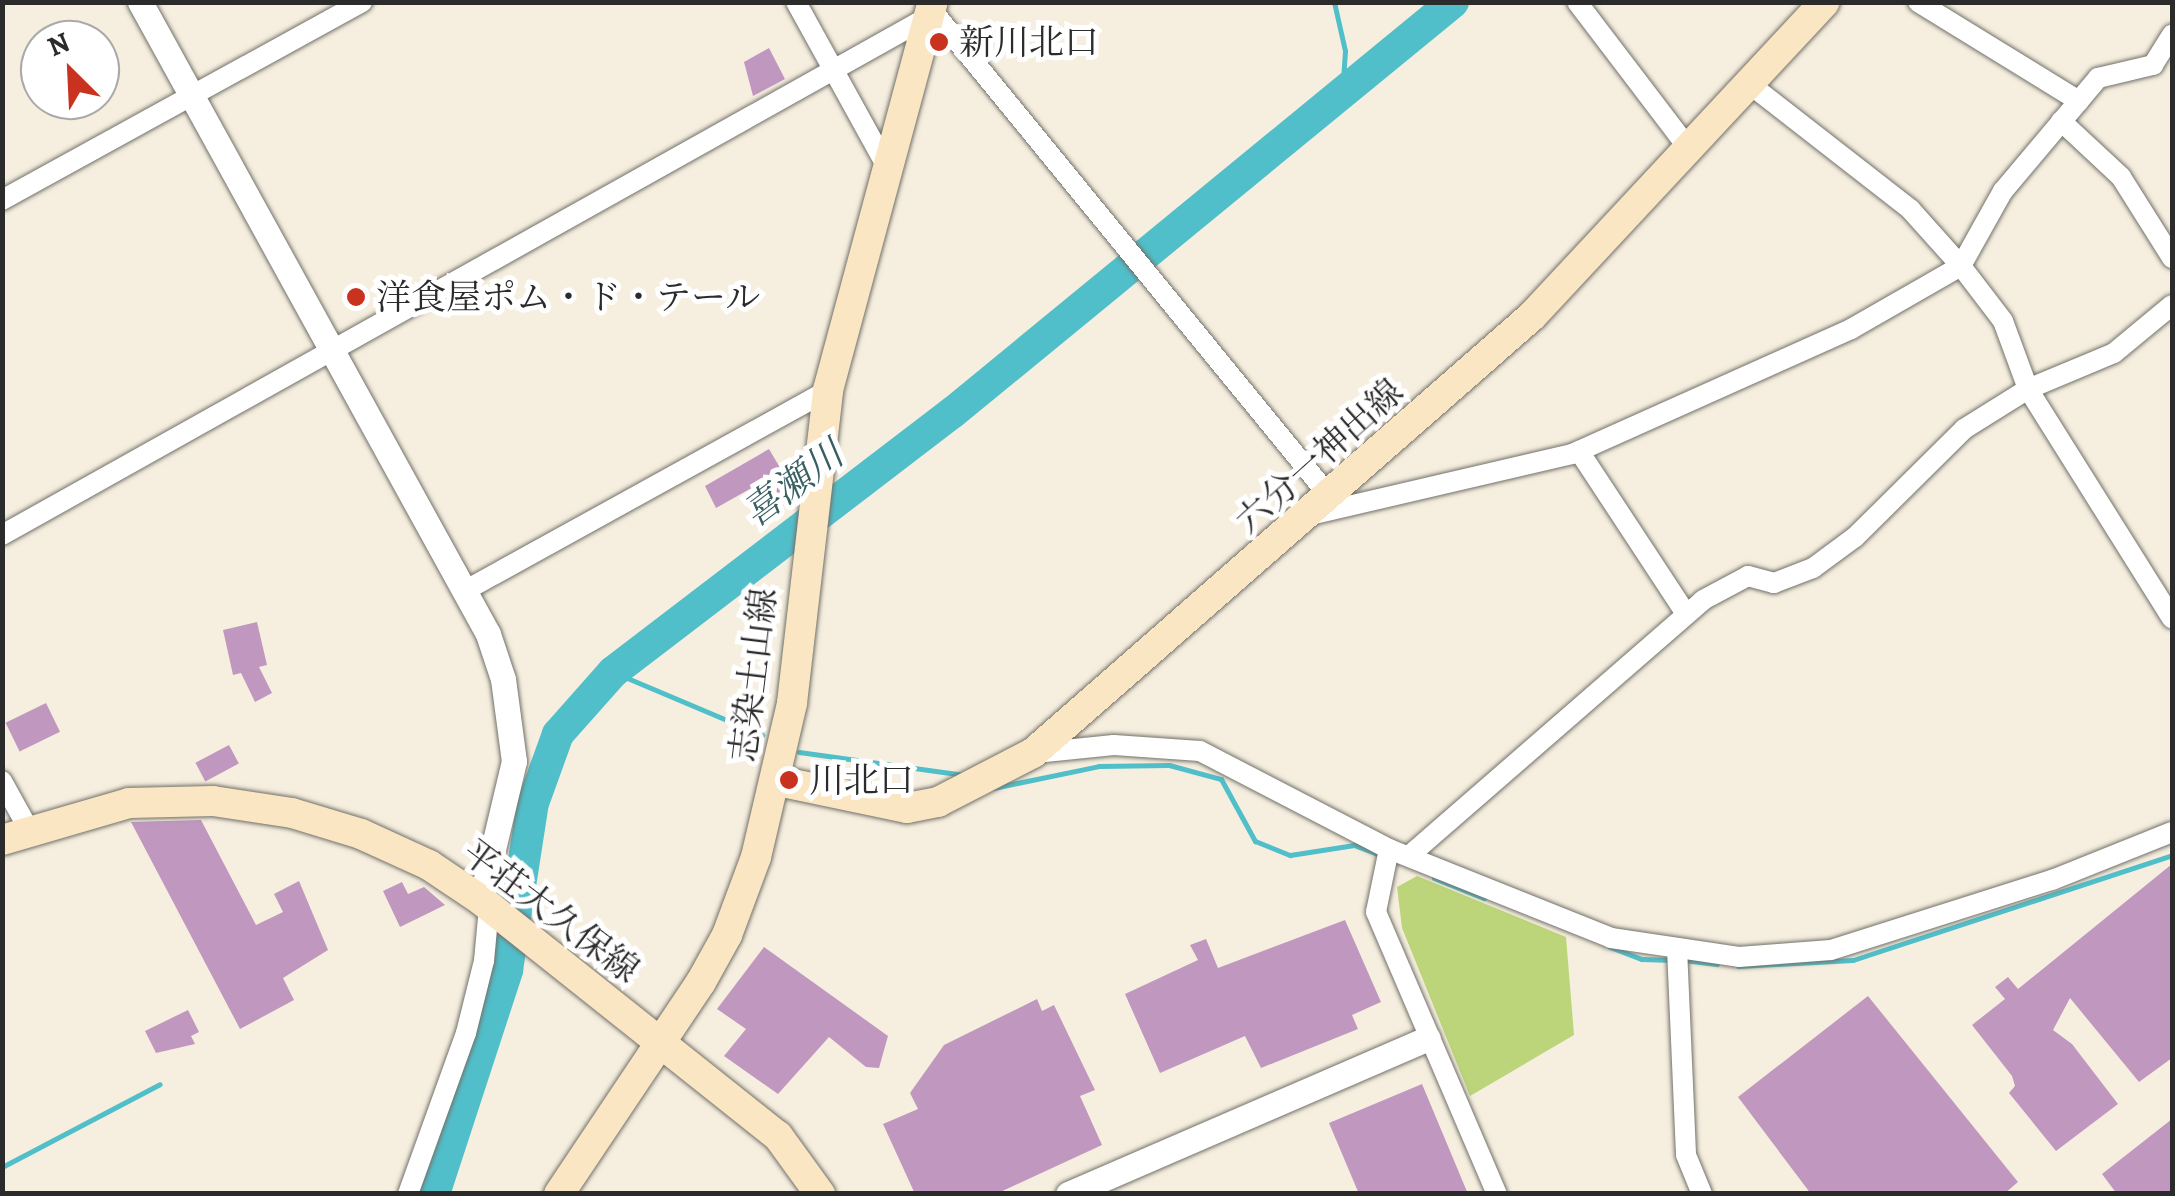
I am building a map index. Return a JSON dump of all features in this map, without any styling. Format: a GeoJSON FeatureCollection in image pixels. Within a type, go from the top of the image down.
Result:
{"type":"FeatureCollection","features":[{"type":"Feature","properties":{"kind":"main road","name":"六分一神出線"},"geometry":{"type":"LineString","coordinates":[[778,781],[906,808],[938,802],[1033,754],[1532,316],[1824,2]]}},
{"type":"Feature","properties":{"kind":"main road","name":"志染土山線"},"geometry":{"type":"LineString","coordinates":[[559,1194],[727,935],[778,781],[828,390],[931,9]]}},
{"type":"Feature","properties":{"kind":"main road","name":"平荘大久保線"},"geometry":{"type":"LineString","coordinates":[[16,835],[129,803],[212,801],[292,812],[412,858],[487,905],[778,1136],[820,1194]]}},
{"type":"Feature","properties":{"kind":"street"},"geometry":{"type":"LineString","coordinates":[[140,2],[468,589],[503,679],[514,761],[487,905],[484,961],[466,1033],[408,1194]]}},
{"type":"Feature","properties":{"kind":"street"},"geometry":{"type":"LineString","coordinates":[[2,200],[362,2]]}},
{"type":"Feature","properties":{"kind":"street"},"geometry":{"type":"LineString","coordinates":[[796,2],[888,167]]}},
{"type":"Feature","properties":{"kind":"street"},"geometry":{"type":"LineString","coordinates":[[1577,2],[1689,149]]}},
{"type":"Feature","properties":{"kind":"street"},"geometry":{"type":"LineString","coordinates":[[1918,2],[2079,101]]}},
{"type":"Feature","properties":{"kind":"street"},"geometry":{"type":"LineString","coordinates":[[2,535],[833,68],[931,9],[1148,275],[1320,506],[1578,451],[1852,329],[1961,266],[2002,191],[2098,78],[2153,65],[2172,35]]}},
{"type":"Feature","properties":{"kind":"street"},"geometry":{"type":"LineString","coordinates":[[1747,82],[1910,209],[1961,266],[2003,321],[2028,389],[2170,610]]}},
{"type":"Feature","properties":{"kind":"street"},"geometry":{"type":"LineString","coordinates":[[2061,121],[2122,177],[2172,258]]}},
{"type":"Feature","properties":{"kind":"street"},"geometry":{"type":"LineString","coordinates":[[1498,1194],[1376,912],[1399,852],[1686,614],[1748,576],[1774,583],[1812,568],[1854,537],[1964,428],[2028,389],[2114,353],[2172,305]]}},
{"type":"Feature","properties":{"kind":"street"},"geometry":{"type":"LineString","coordinates":[[468,589],[828,390]]}},
{"type":"Feature","properties":{"kind":"street"},"geometry":{"type":"LineString","coordinates":[[1578,451],[1686,614]]}},
{"type":"Feature","properties":{"kind":"street"},"geometry":{"type":"LineString","coordinates":[[1033,754],[1114,745],[1200,750],[1399,852],[1611,938],[1739,956],[1831,950],[2052,880],[2172,832]]}},
{"type":"Feature","properties":{"kind":"street"},"geometry":{"type":"LineString","coordinates":[[2,780],[16,835]]}},
{"type":"Feature","properties":{"kind":"street"},"geometry":{"type":"LineString","coordinates":[[1677,948],[1686,1155],[1702,1194]]}},
{"type":"Feature","properties":{"kind":"street"},"geometry":{"type":"LineString","coordinates":[[1068,1194],[1428,1038]]}},
{"type":"Feature","properties":{"kind":"green space"},"geometry":{"type":"Polygon","coordinates":[[[1417,876],[1566,937],[1574,1035],[1470,1096],[1402,928],[1397,887],[1417,876]]]}},
{"type":"Feature","properties":{"kind":"building"},"geometry":{"type":"Polygon","coordinates":[[[769,48],[785,79],[753,96],[744,62],[769,48]]]}},
{"type":"Feature","properties":{"kind":"building"},"geometry":{"type":"Polygon","coordinates":[[[769,449],[795,493],[771,504],[757,485],[716,508],[705,486],[769,449]]]}},
{"type":"Feature","properties":{"kind":"building"},"geometry":{"type":"Polygon","coordinates":[[[257,622],[267,665],[259,667],[272,693],[255,702],[241,673],[233,675],[223,630],[257,622]]]}},
{"type":"Feature","properties":{"kind":"building"},"geometry":{"type":"Polygon","coordinates":[[[46,703],[60,732],[20,751],[6,723],[46,703]]]}},
{"type":"Feature","properties":{"kind":"building"},"geometry":{"type":"Polygon","coordinates":[[[229,745],[239,764],[205,781],[195,763],[229,745]]]}},
{"type":"Feature","properties":{"kind":"building"},"geometry":{"type":"Polygon","coordinates":[[[201,820],[256,925],[283,912],[274,894],[299,881],[328,950],[283,978],[294,1000],[240,1029],[131,822],[201,820]]]}},
{"type":"Feature","properties":{"kind":"building"},"geometry":{"type":"Polygon","coordinates":[[[2172,864],[2172,1058],[2139,1082],[2070,998],[2053,1030],[2072,1044],[2118,1104],[2056,1151],[2009,1093],[2015,1086],[2012,1076],[1972,1025],[2005,999],[1995,987],[2008,977],[2018,989],[2172,864]]]}},
{"type":"Feature","properties":{"kind":"building"},"geometry":{"type":"Polygon","coordinates":[[[402,882],[408,894],[424,887],[445,905],[400,927],[383,891],[402,882]]]}},
{"type":"Feature","properties":{"kind":"building"},"geometry":{"type":"Polygon","coordinates":[[[1345,920],[1381,1002],[1352,1015],[1358,1029],[1261,1068],[1245,1036],[1160,1073],[1125,994],[1198,960],[1190,945],[1206,939],[1218,968],[1345,920]]]}},
{"type":"Feature","properties":{"kind":"building"},"geometry":{"type":"Polygon","coordinates":[[[764,947],[888,1036],[879,1068],[866,1067],[829,1037],[778,1094],[724,1056],[746,1029],[717,1009],[764,947]]]}},
{"type":"Feature","properties":{"kind":"building"},"geometry":{"type":"Polygon","coordinates":[[[1868,996],[2018,1182],[2004,1194],[1811,1194],[1738,1097],[1868,996]]]}},
{"type":"Feature","properties":{"kind":"building"},"geometry":{"type":"Polygon","coordinates":[[[1037,999],[1042,1011],[1054,1005],[1095,1090],[1080,1096],[1102,1145],[996,1194],[915,1194],[883,1124],[918,1109],[910,1093],[944,1045],[1037,999]]]}},
{"type":"Feature","properties":{"kind":"building"},"geometry":{"type":"Polygon","coordinates":[[[188,1010],[199,1032],[191,1036],[195,1044],[156,1053],[145,1031],[188,1010]]]}},
{"type":"Feature","properties":{"kind":"building"},"geometry":{"type":"Polygon","coordinates":[[[1422,1084],[1468,1194],[1359,1194],[1329,1123],[1422,1084]]]}},
{"type":"Feature","properties":{"kind":"building"},"geometry":{"type":"Polygon","coordinates":[[[2172,1119],[2172,1194],[2117,1194],[2102,1174],[2172,1119]]]}},
{"type":"Feature","properties":{"kind":"waterway"},"geometry":{"type":"LineString","coordinates":[[1334,2],[1345,51],[1342,90]]}},
{"type":"Feature","properties":{"kind":"waterway","name":"喜瀬川"},"geometry":{"type":"LineString","coordinates":[[434,1194],[507,970],[533,803],[558,734],[613,672],[952,413],[1453,2]]}},
{"type":"Feature","properties":{"kind":"waterway"},"geometry":{"type":"LineString","coordinates":[[613,672],[762,735]]}},
{"type":"Feature","properties":{"kind":"waterway"},"geometry":{"type":"LineString","coordinates":[[799,752],[964,775]]}},
{"type":"Feature","properties":{"kind":"waterway"},"geometry":{"type":"LineString","coordinates":[[993,788],[1099,766],[1169,765],[1221,779],[1255,841],[1290,855],[1354,845],[1382,856]]}},
{"type":"Feature","properties":{"kind":"waterway"},"geometry":{"type":"LineString","coordinates":[[1738,966],[1853,960],[2172,855]]}},
{"type":"Feature","properties":{"kind":"waterway"},"geometry":{"type":"LineString","coordinates":[[1434,878],[1484,898]]}},
{"type":"Feature","properties":{"kind":"waterway"},"geometry":{"type":"LineString","coordinates":[[1610,947],[1642,959],[1672,960]]}},
{"type":"Feature","properties":{"kind":"waterway"},"geometry":{"type":"LineString","coordinates":[[1683,960],[1717,964]]}},
{"type":"Feature","properties":{"kind":"waterway"},"geometry":{"type":"LineString","coordinates":[[2,1167],[160,1084]]}},
{"type":"Feature","properties":{"kind":"place","name":"新川北口"},"geometry":{"type":"Point","coordinates":[939,42]}},
{"type":"Feature","properties":{"kind":"place","name":"洋食屋ポム・ド・テール"},"geometry":{"type":"Point","coordinates":[356,297]}},
{"type":"Feature","properties":{"kind":"place","name":"川北口"},"geometry":{"type":"Point","coordinates":[789,780]}}]}
